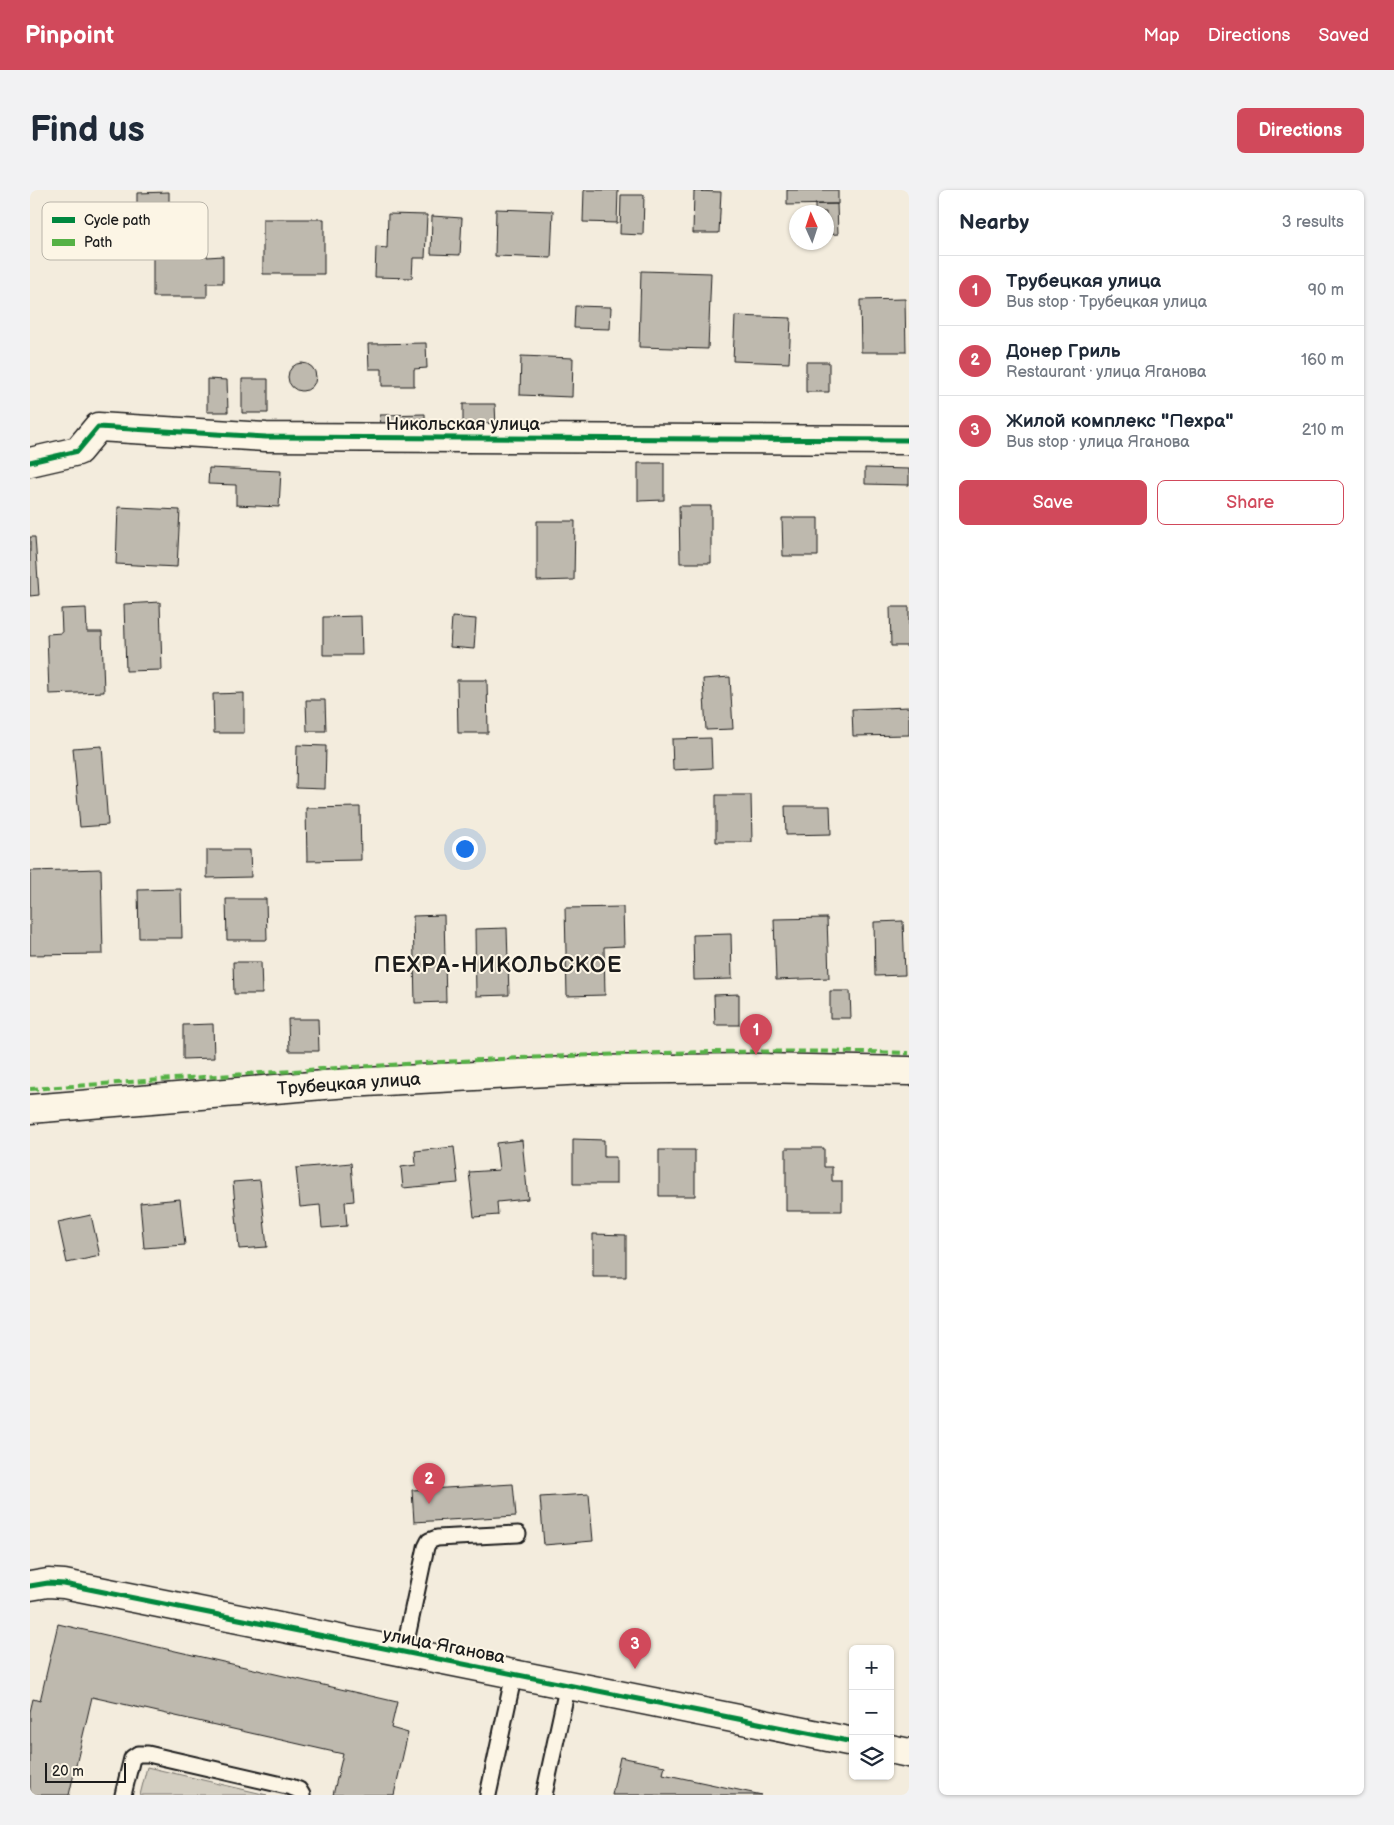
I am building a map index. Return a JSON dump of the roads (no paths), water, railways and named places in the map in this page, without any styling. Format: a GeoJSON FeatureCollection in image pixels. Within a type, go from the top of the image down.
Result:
{"type":"FeatureCollection","features":[{"type":"Feature","properties":{"kind":"street","name":"Никольская улица"},"geometry":{"type":"LineString","coordinates":[[30,462],[78,451],[98,427],[266,437],[909,440]]}},
{"type":"Feature","properties":{"kind":"street","name":"Трубецкая улица"},"geometry":{"type":"LineString","coordinates":[[30,1109],[348,1083],[585,1070],[757,1068],[909,1071]]}},
{"type":"Feature","properties":{"kind":"street","name":"улица Яганова"},"geometry":{"type":"LineString","coordinates":[[30,1586],[48,1583],[64,1584],[849,1741]]}},
{"type":"Feature","properties":{"kind":"street"},"geometry":{"type":"LineString","coordinates":[[894,1750],[909,1753]]}},
{"type":"Feature","properties":{"kind":"lane"},"geometry":{"type":"LineString","coordinates":[[404,1652],[426,1547],[429,1541],[436,1538],[518,1534]]}},
{"type":"Feature","properties":{"kind":"lane"},"geometry":{"type":"LineString","coordinates":[[488,1795],[514,1674]]}},
{"type":"Feature","properties":{"kind":"lane"},"geometry":{"type":"LineString","coordinates":[[544,1795],[568,1684]]}},
{"type":"Feature","properties":{"kind":"lane"},"geometry":{"type":"LineString","coordinates":[[123,1795],[132,1758],[138,1754],[148,1754],[291,1787],[299,1790],[302,1795]]}},
{"type":"Feature","properties":{"kind":"place","name":"Трубецкая улица"},"geometry":{"type":"Point","coordinates":[756,1055]}},
{"type":"Feature","properties":{"kind":"place","name":"Донер Гриль"},"geometry":{"type":"Point","coordinates":[429,1504]}},
{"type":"Feature","properties":{"kind":"place","name":"Жилой комплекс \"Пехра\""},"geometry":{"type":"Point","coordinates":[635,1669]}},
{"type":"Feature","properties":{"kind":"district","name":"ПЕХРА-НИКОЛЬСКОЕ"},"geometry":{"type":"Point","coordinates":[498,965]}}]}
